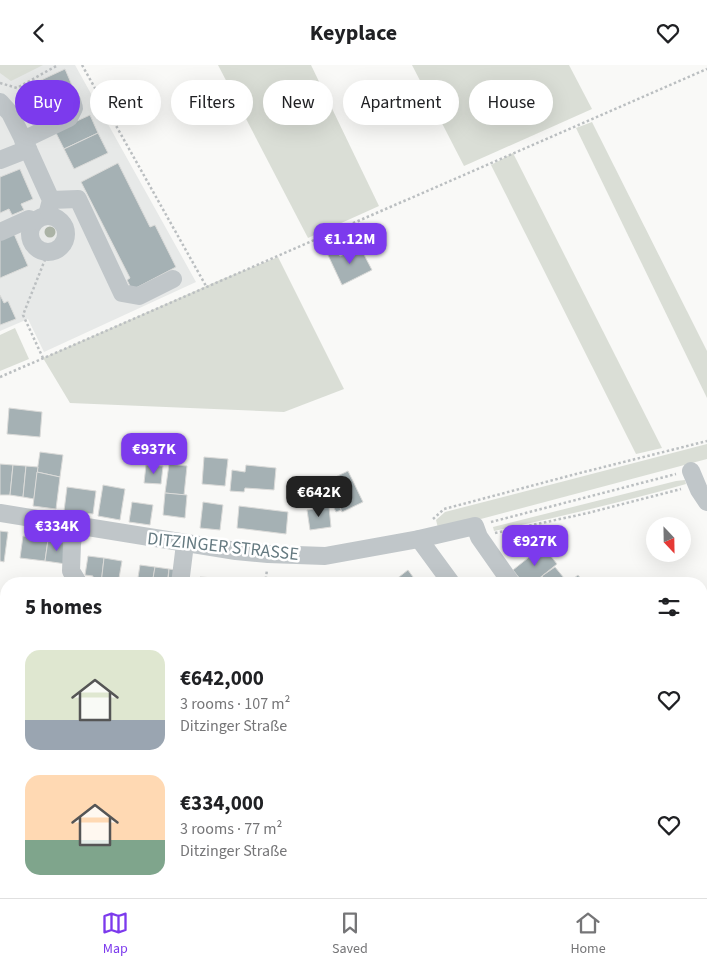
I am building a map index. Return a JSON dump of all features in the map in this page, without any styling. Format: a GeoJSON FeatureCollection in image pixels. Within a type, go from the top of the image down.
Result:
{"type":"FeatureCollection","features":[{"type":"Feature","properties":{"kind":"street"},"geometry":{"type":"LineString","coordinates":[[0,102],[10,113],[25,145],[44,212]]}},
{"type":"Feature","properties":{"kind":"street"},"geometry":{"type":"LineString","coordinates":[[0,160],[57,125]]}},
{"type":"Feature","properties":{"kind":"street"},"geometry":{"type":"LineString","coordinates":[[0,232],[78,199],[122,293],[139,295],[173,279]]}},
{"type":"Feature","properties":{"kind":"street"},"geometry":{"type":"LineString","coordinates":[[44,212],[62,222],[66,232],[66,240],[56,251],[48,252],[38,249],[31,240],[29,233],[31,227],[44,212]]}},
{"type":"Feature","properties":{"kind":"street"},"geometry":{"type":"LineString","coordinates":[[694,478],[707,502]]}},
{"type":"Feature","properties":{"kind":"street","name":"DITZINGER STRASSE"},"geometry":{"type":"LineString","coordinates":[[0,513],[185,544],[268,554],[325,556],[422,539],[477,532]]}},
{"type":"Feature","properties":{"kind":"street"},"geometry":{"type":"LineString","coordinates":[[75,526],[71,571],[75,577]]}},
{"type":"Feature","properties":{"kind":"street"},"geometry":{"type":"LineString","coordinates":[[477,532],[507,577]]}},
{"type":"Feature","properties":{"kind":"street"},"geometry":{"type":"LineString","coordinates":[[422,539],[447,577]]}},
{"type":"Feature","properties":{"kind":"street"},"geometry":{"type":"LineString","coordinates":[[181,577],[185,544]]}},
{"type":"Feature","properties":{"kind":"path"},"geometry":{"type":"LineString","coordinates":[[0,83],[16,88],[58,65]]}},
{"type":"Feature","properties":{"kind":"path"},"geometry":{"type":"LineString","coordinates":[[82,65],[206,286]]}},
{"type":"Feature","properties":{"kind":"path"},"geometry":{"type":"LineString","coordinates":[[0,377],[707,69]]}},
{"type":"Feature","properties":{"kind":"path"},"geometry":{"type":"LineString","coordinates":[[43,358],[24,315],[48,252]]}},
{"type":"Feature","properties":{"kind":"path"},"geometry":{"type":"LineString","coordinates":[[422,539],[426,525],[444,509],[707,441]]}},
{"type":"Feature","properties":{"kind":"path"},"geometry":{"type":"LineString","coordinates":[[477,532],[694,478]]}},
{"type":"Feature","properties":{"kind":"path"},"geometry":{"type":"LineString","coordinates":[[477,532],[588,513],[694,478]]}},
{"type":"Feature","properties":{"kind":"shaded area"},"geometry":{"type":"Polygon","coordinates":[[[0,65],[75,65],[90,92],[90,125],[108,125],[196,282],[44,352],[28,319],[0,331],[0,65]]]}},
{"type":"Feature","properties":{"kind":"shaded area"},"geometry":{"type":"Polygon","coordinates":[[[0,65],[43,65],[11,81],[0,73],[0,65]]]}},
{"type":"Feature","properties":{"kind":"shaded area"},"geometry":{"type":"Polygon","coordinates":[[[218,65],[311,65],[318,80],[263,80],[263,125],[333,125],[333,111],[379,206],[308,238],[249,125],[253,125],[253,80],[226,80],[218,65]]]}},
{"type":"Feature","properties":{"kind":"shaded area"},"geometry":{"type":"Polygon","coordinates":[[[412,65],[569,65],[592,109],[464,166],[443,125],[459,125],[459,80],[420,80],[412,65]]]}},
{"type":"Feature","properties":{"kind":"shaded area"},"geometry":{"type":"Polygon","coordinates":[[[592,122],[707,351],[707,398],[576,128],[592,122]]]}},
{"type":"Feature","properties":{"kind":"shaded area"},"geometry":{"type":"Polygon","coordinates":[[[513,153],[662,448],[636,454],[491,165],[513,153]]]}},
{"type":"Feature","properties":{"kind":"shaded area"},"geometry":{"type":"Polygon","coordinates":[[[278,257],[344,389],[284,412],[70,403],[43,358],[220,280],[278,257]]]}},
{"type":"Feature","properties":{"kind":"shaded area"},"geometry":{"type":"Polygon","coordinates":[[[15,328],[29,359],[0,371],[0,335],[15,328]]]}},
{"type":"Feature","properties":{"kind":"shaded area"},"geometry":{"type":"Polygon","coordinates":[[[707,444],[707,459],[477,520],[438,528],[436,520],[445,512],[707,444]]]}},
{"type":"Feature","properties":{"kind":"shaded area"},"geometry":{"type":"Polygon","coordinates":[[[685,480],[686,484],[639,497],[494,531],[493,527],[685,480]]]}},
{"type":"Feature","properties":{"kind":"building"},"geometry":{"type":"Polygon","coordinates":[[[65,69],[70,80],[41,80],[65,69]]]}},
{"type":"Feature","properties":{"kind":"building"},"geometry":{"type":"Polygon","coordinates":[[[90,115],[90,125],[94,125],[98,133],[64,149],[55,131],[68,125],[80,125],[80,120],[90,115]]]}},
{"type":"Feature","properties":{"kind":"building"},"geometry":{"type":"Polygon","coordinates":[[[98,133],[108,153],[74,169],[64,149],[98,133]]]}},
{"type":"Feature","properties":{"kind":"building"},"geometry":{"type":"Polygon","coordinates":[[[118,163],[150,227],[155,225],[176,267],[132,290],[127,280],[130,278],[81,182],[118,163]]]}},
{"type":"Feature","properties":{"kind":"building"},"geometry":{"type":"Polygon","coordinates":[[[20,169],[33,199],[21,204],[24,210],[12,215],[9,209],[0,213],[0,177],[20,169]]]}},
{"type":"Feature","properties":{"kind":"building"},"geometry":{"type":"Polygon","coordinates":[[[14,234],[28,266],[0,278],[0,240],[14,234]]]}},
{"type":"Feature","properties":{"kind":"building"},"geometry":{"type":"Polygon","coordinates":[[[360,247],[372,270],[342,285],[327,253],[336,249],[340,256],[360,247]]]}},
{"type":"Feature","properties":{"kind":"building"},"geometry":{"type":"Polygon","coordinates":[[[0,295],[4,303],[8,301],[16,319],[0,325],[0,295]]]}},
{"type":"Feature","properties":{"kind":"building"},"geometry":{"type":"Polygon","coordinates":[[[9,408],[42,412],[40,437],[7,434],[9,408]]]}},
{"type":"Feature","properties":{"kind":"building"},"geometry":{"type":"Polygon","coordinates":[[[40,452],[63,455],[60,477],[37,472],[40,452]]]}},
{"type":"Feature","properties":{"kind":"building"},"geometry":{"type":"Polygon","coordinates":[[[204,457],[228,459],[225,486],[202,484],[204,457]]]}},
{"type":"Feature","properties":{"kind":"building"},"geometry":{"type":"Polygon","coordinates":[[[0,464],[13,465],[10,495],[0,495],[0,464]]]}},
{"type":"Feature","properties":{"kind":"building"},"geometry":{"type":"Polygon","coordinates":[[[169,464],[187,466],[184,495],[165,493],[169,464]]]}},
{"type":"Feature","properties":{"kind":"building"},"geometry":{"type":"Polygon","coordinates":[[[13,465],[26,466],[23,497],[10,495],[13,465]]]}},
{"type":"Feature","properties":{"kind":"building"},"geometry":{"type":"Polygon","coordinates":[[[146,465],[163,466],[161,484],[144,483],[146,465]]]}},
{"type":"Feature","properties":{"kind":"building"},"geometry":{"type":"Polygon","coordinates":[[[246,465],[276,468],[274,490],[245,488],[244,492],[230,491],[232,470],[245,472],[246,465]]]}},
{"type":"Feature","properties":{"kind":"building"},"geometry":{"type":"Polygon","coordinates":[[[26,466],[38,467],[34,499],[23,497],[26,466]]]}},
{"type":"Feature","properties":{"kind":"building"},"geometry":{"type":"Polygon","coordinates":[[[348,471],[363,502],[342,512],[327,481],[348,471]]]}},
{"type":"Feature","properties":{"kind":"building"},"geometry":{"type":"Polygon","coordinates":[[[37,472],[60,477],[56,509],[33,506],[37,472]]]}},
{"type":"Feature","properties":{"kind":"building"},"geometry":{"type":"Polygon","coordinates":[[[103,485],[125,489],[120,520],[98,516],[103,485]]]}},
{"type":"Feature","properties":{"kind":"building"},"geometry":{"type":"Polygon","coordinates":[[[67,487],[96,491],[93,514],[64,511],[67,487]]]}},
{"type":"Feature","properties":{"kind":"building"},"geometry":{"type":"Polygon","coordinates":[[[165,493],[187,495],[185,518],[163,515],[165,493]]]}},
{"type":"Feature","properties":{"kind":"building"},"geometry":{"type":"Polygon","coordinates":[[[333,494],[341,510],[336,512],[328,496],[333,494]]]}},
{"type":"Feature","properties":{"kind":"building"},"geometry":{"type":"Polygon","coordinates":[[[132,502],[153,505],[150,525],[129,522],[132,502]]]}},
{"type":"Feature","properties":{"kind":"building"},"geometry":{"type":"Polygon","coordinates":[[[203,502],[223,505],[220,530],[200,528],[203,502]]]}},
{"type":"Feature","properties":{"kind":"building"},"geometry":{"type":"Polygon","coordinates":[[[239,506],[288,512],[286,534],[237,528],[239,506]]]}},
{"type":"Feature","properties":{"kind":"building"},"geometry":{"type":"Polygon","coordinates":[[[329,507],[331,527],[310,530],[307,510],[329,507]]]}},
{"type":"Feature","properties":{"kind":"building"},"geometry":{"type":"Polygon","coordinates":[[[0,531],[8,532],[4,562],[0,561],[0,531]]]}},
{"type":"Feature","properties":{"kind":"building"},"geometry":{"type":"Polygon","coordinates":[[[23,536],[48,540],[45,561],[20,558],[23,536]]]}},
{"type":"Feature","properties":{"kind":"building"},"geometry":{"type":"Polygon","coordinates":[[[48,540],[70,543],[66,564],[45,561],[48,540]]]}},
{"type":"Feature","properties":{"kind":"building"},"geometry":{"type":"Polygon","coordinates":[[[543,546],[557,564],[541,577],[518,577],[513,570],[543,546]]]}},
{"type":"Feature","properties":{"kind":"building"},"geometry":{"type":"Polygon","coordinates":[[[88,556],[104,558],[102,577],[85,575],[88,556]]]}},
{"type":"Feature","properties":{"kind":"building"},"geometry":{"type":"Polygon","coordinates":[[[104,558],[122,561],[119,577],[102,577],[104,558]]]}},
{"type":"Feature","properties":{"kind":"building"},"geometry":{"type":"Polygon","coordinates":[[[140,565],[155,567],[153,577],[138,577],[140,565]]]}},
{"type":"Feature","properties":{"kind":"building"},"geometry":{"type":"Polygon","coordinates":[[[155,567],[169,569],[168,577],[153,577],[155,567]]]}},
{"type":"Feature","properties":{"kind":"building"},"geometry":{"type":"Polygon","coordinates":[[[555,567],[563,577],[543,577],[555,567]]]}},
{"type":"Feature","properties":{"kind":"building"},"geometry":{"type":"Polygon","coordinates":[[[169,569],[176,570],[175,577],[168,577],[169,569]]]}},
{"type":"Feature","properties":{"kind":"building"},"geometry":{"type":"Polygon","coordinates":[[[408,570],[413,577],[399,577],[408,570]]]}}]}
